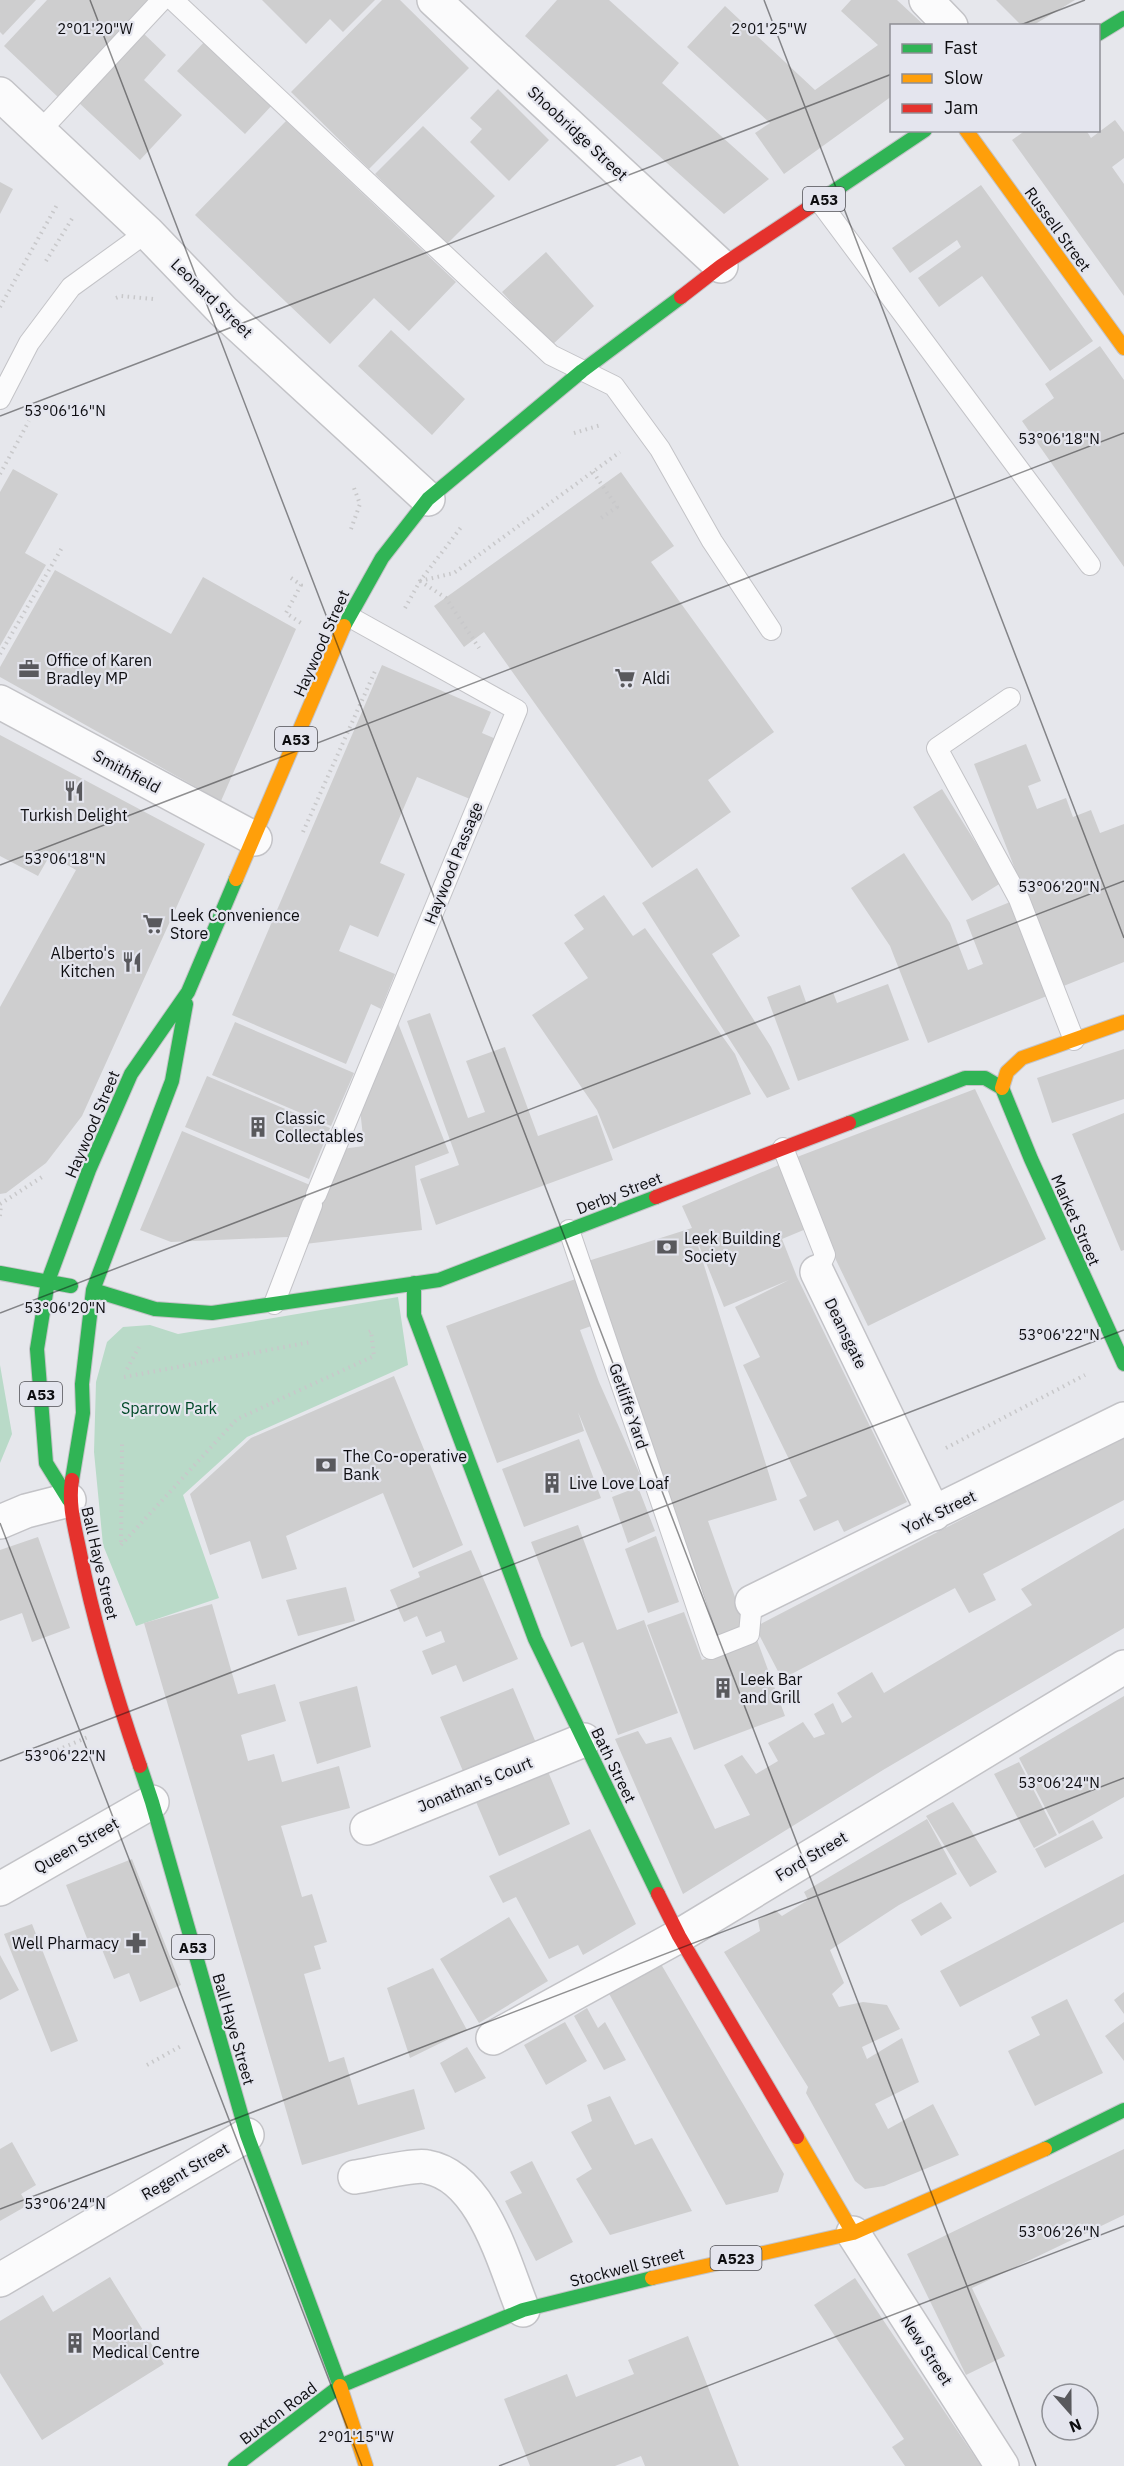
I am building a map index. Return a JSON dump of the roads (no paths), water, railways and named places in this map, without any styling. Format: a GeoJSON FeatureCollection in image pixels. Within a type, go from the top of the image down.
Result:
{"type":"FeatureCollection","features":[{"type":"Feature","properties":{"kind":"main road"},"geometry":{"type":"LineString","coordinates":[[1100,33],[1124,18]]}},
{"type":"Feature","properties":{"kind":"main road","name":"A53"},"geometry":{"type":"LineString","coordinates":[[721,266],[922,132]]}},
{"type":"Feature","properties":{"kind":"main road","name":"Russell Street"},"geometry":{"type":"LineString","coordinates":[[967,132],[1124,348]]}},
{"type":"Feature","properties":{"kind":"main road","name":"Haywood Street"},"geometry":{"type":"LineString","coordinates":[[48,1281],[89,1170],[131,1074],[188,992],[348,616],[382,558],[428,499],[582,371],[721,266]]}},
{"type":"Feature","properties":{"kind":"main road","name":"Haywood Street"},"geometry":{"type":"LineString","coordinates":[[93,1290],[172,1081],[188,992]]}},
{"type":"Feature","properties":{"kind":"main road"},"geometry":{"type":"LineString","coordinates":[[1002,1088],[1007,1072],[1022,1058],[1124,1022]]}},
{"type":"Feature","properties":{"kind":"main road","name":"Derby Street"},"geometry":{"type":"LineString","coordinates":[[0,1273],[93,1290],[155,1309],[212,1312],[440,1280],[965,1077],[985,1078],[1002,1088]]}},
{"type":"Feature","properties":{"kind":"main road","name":"Market Street"},"geometry":{"type":"LineString","coordinates":[[1002,1088],[1030,1159],[1122,1360]]}},
{"type":"Feature","properties":{"kind":"main road","name":"Ball Haye Street"},"geometry":{"type":"LineString","coordinates":[[48,1281],[37,1349],[46,1463],[69,1500]]}},
{"type":"Feature","properties":{"kind":"main road","name":"Bath Street"},"geometry":{"type":"LineString","coordinates":[[414,1283],[414,1315],[422,1339],[535,1639],[679,1936],[852,2233]]}},
{"type":"Feature","properties":{"kind":"main road","name":"Ball Haye Street"},"geometry":{"type":"LineString","coordinates":[[93,1290],[82,1384],[83,1413],[69,1500],[86,1585],[125,1722],[152,1802],[247,2135],[340,2386],[366,2466]]}},
{"type":"Feature","properties":{"kind":"main road","name":"Stockwell Street"},"geometry":{"type":"LineString","coordinates":[[340,2386],[523,2310],[710,2264],[852,2233],[1039,2152],[1124,2110]]}},
{"type":"Feature","properties":{"kind":"main road","name":"Buxton Road"},"geometry":{"type":"LineString","coordinates":[[235,2466],[340,2386]]}},
{"type":"Feature","properties":{"kind":"street","name":"Shoobridge Street"},"geometry":{"type":"LineString","coordinates":[[434,0],[721,266]]}},
{"type":"Feature","properties":{"kind":"street"},"geometry":{"type":"LineString","coordinates":[[926,0],[949,24]]}},
{"type":"Feature","properties":{"kind":"street","name":"Leonard Street"},"geometry":{"type":"LineString","coordinates":[[0,94],[147,232],[223,311],[428,499]]}},
{"type":"Feature","properties":{"kind":"street","name":"Smithfield"},"geometry":{"type":"LineString","coordinates":[[0,702],[255,839]]}},
{"type":"Feature","properties":{"kind":"street","name":"Deansgate"},"geometry":{"type":"LineString","coordinates":[[817,1272],[934,1514]]}},
{"type":"Feature","properties":{"kind":"street","name":"York Street"},"geometry":{"type":"LineString","coordinates":[[752,1602],[1124,1419]]}},
{"type":"Feature","properties":{"kind":"street"},"geometry":{"type":"LineString","coordinates":[[0,1522],[26,1510],[69,1500]]}},
{"type":"Feature","properties":{"kind":"street","name":"Ford Street"},"geometry":{"type":"LineString","coordinates":[[493,2038],[679,1936],[1124,1667]]}},
{"type":"Feature","properties":{"kind":"street","name":"Jonathan's Court"},"geometry":{"type":"LineString","coordinates":[[367,1828],[584,1740]]}},
{"type":"Feature","properties":{"kind":"street","name":"Queen Street"},"geometry":{"type":"LineString","coordinates":[[0,1889],[152,1802]]}},
{"type":"Feature","properties":{"kind":"street","name":"Regent Street"},"geometry":{"type":"LineString","coordinates":[[0,2280],[247,2135]]}},
{"type":"Feature","properties":{"kind":"street"},"geometry":{"type":"LineString","coordinates":[[355,2177],[426,2166],[453,2177],[483,2211],[523,2310]]}},
{"type":"Feature","properties":{"kind":"street","name":"New Street"},"geometry":{"type":"LineString","coordinates":[[852,2233],[1002,2466]]}},
{"type":"Feature","properties":{"kind":"lane"},"geometry":{"type":"LineString","coordinates":[[40,131],[162,0]]}},
{"type":"Feature","properties":{"kind":"lane"},"geometry":{"type":"LineString","coordinates":[[173,0],[551,356],[614,386],[660,449],[712,541],[771,630]]}},
{"type":"Feature","properties":{"kind":"lane"},"geometry":{"type":"LineString","coordinates":[[820,202],[1090,566]]}},
{"type":"Feature","properties":{"kind":"lane"},"geometry":{"type":"LineString","coordinates":[[0,399],[29,343],[70,287],[147,232]]}},
{"type":"Feature","properties":{"kind":"lane","name":"Haywood Passage"},"geometry":{"type":"LineString","coordinates":[[273,1304],[517,710],[348,616]]}},
{"type":"Feature","properties":{"kind":"lane"},"geometry":{"type":"LineString","coordinates":[[1010,698],[937,748],[1019,899],[1074,1040]]}},
{"type":"Feature","properties":{"kind":"lane","name":"Deansgate"},"geometry":{"type":"LineString","coordinates":[[783,1148],[825,1255],[817,1272]]}},
{"type":"Feature","properties":{"kind":"lane","name":"Getliffe Yard"},"geometry":{"type":"LineString","coordinates":[[568,1230],[711,1649],[749,1634],[752,1602]]}},
{"type":"Feature","properties":{"kind":"place","name":"Office of Karen Bradley MP"},"geometry":{"type":"Point","coordinates":[29,669]}},
{"type":"Feature","properties":{"kind":"place","name":"Aldi"},"geometry":{"type":"Point","coordinates":[625,678]}},
{"type":"Feature","properties":{"kind":"place","name":"Turkish Delight"},"geometry":{"type":"Point","coordinates":[74,791]}},
{"type":"Feature","properties":{"kind":"place","name":"Leek Convenience Store"},"geometry":{"type":"Point","coordinates":[153,924]}},
{"type":"Feature","properties":{"kind":"place","name":"Alberto's Kitchen"},"geometry":{"type":"Point","coordinates":[132,962]}},
{"type":"Feature","properties":{"kind":"place","name":"Classic Collectables"},"geometry":{"type":"Point","coordinates":[258,1127]}},
{"type":"Feature","properties":{"kind":"place","name":"Leek Building Society"},"geometry":{"type":"Point","coordinates":[667,1247]}},
{"type":"Feature","properties":{"kind":"place","name":"The Co-operative Bank"},"geometry":{"type":"Point","coordinates":[326,1465]}},
{"type":"Feature","properties":{"kind":"place","name":"Live Love Loaf"},"geometry":{"type":"Point","coordinates":[552,1483]}},
{"type":"Feature","properties":{"kind":"place","name":"Leek Bar and Grill"},"geometry":{"type":"Point","coordinates":[723,1688]}},
{"type":"Feature","properties":{"kind":"place","name":"Well Pharmacy"},"geometry":{"type":"Point","coordinates":[136,1943]}},
{"type":"Feature","properties":{"kind":"place","name":"Moorland Medical Centre"},"geometry":{"type":"Point","coordinates":[75,2343]}},
{"type":"Feature","properties":{"kind":"park label","name":"Sparrow Park"},"geometry":{"type":"Point","coordinates":[169,1408]}}]}
